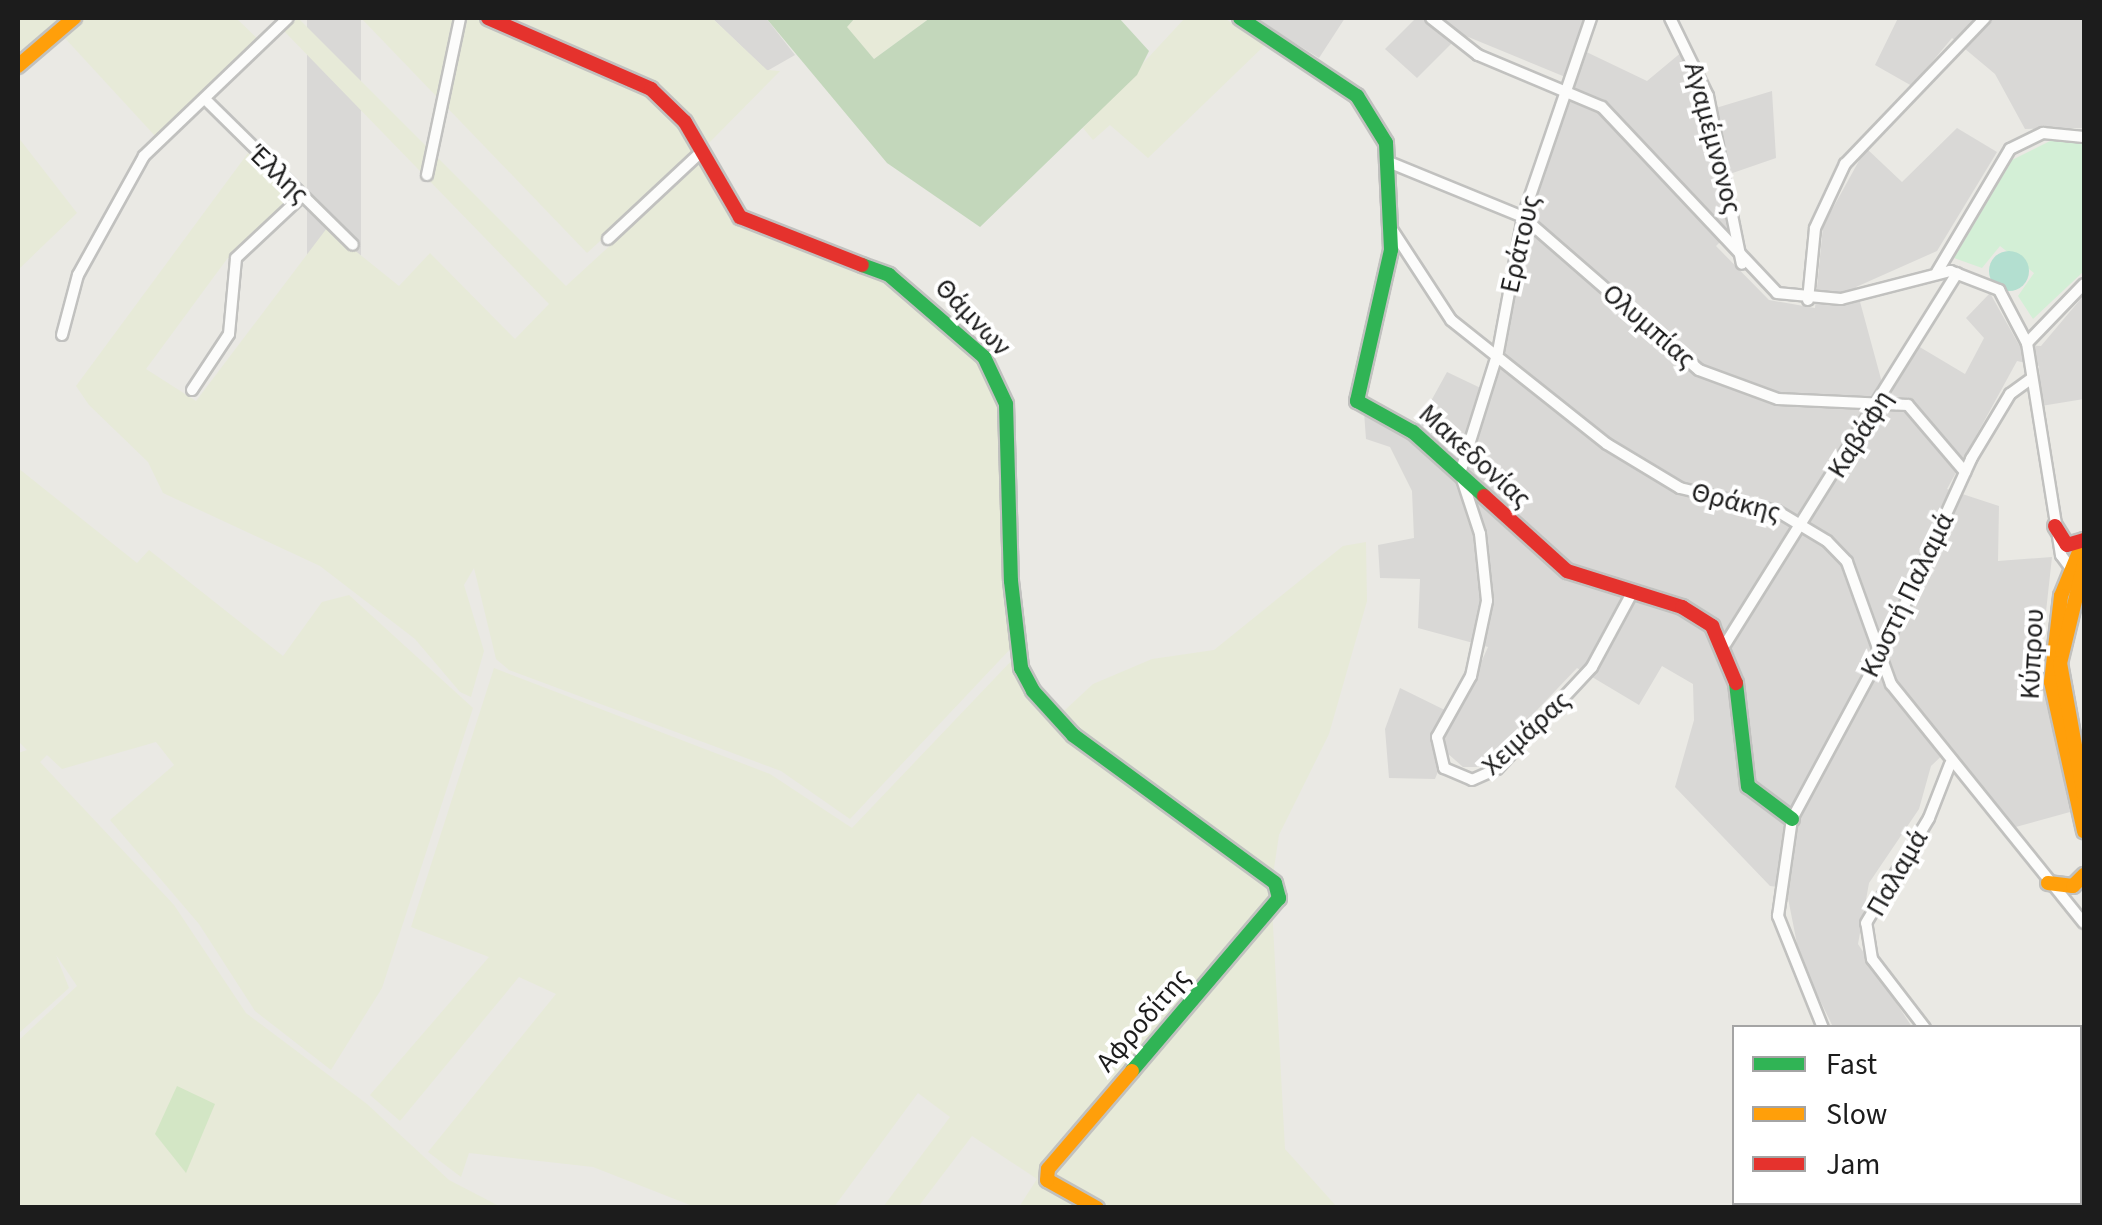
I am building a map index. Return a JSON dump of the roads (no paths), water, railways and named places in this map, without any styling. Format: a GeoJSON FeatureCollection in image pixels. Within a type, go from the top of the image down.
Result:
{"type":"FeatureCollection","features":[{"type":"Feature","properties":{"kind":"street"},"geometry":{"type":"LineString","coordinates":[[18,66],[74,18]]}},
{"type":"Feature","properties":{"kind":"street"},"geometry":{"type":"LineString","coordinates":[[62,335],[78,275],[139,164],[288,18]]}},
{"type":"Feature","properties":{"kind":"street"},"geometry":{"type":"LineString","coordinates":[[427,176],[460,18]]}},
{"type":"Feature","properties":{"kind":"street","name":"Θάμνων"},"geometry":{"type":"LineString","coordinates":[[488,18],[651,89],[702,152],[740,216],[889,275],[984,357],[1006,404],[1010,581],[1021,668],[1032,690],[1073,735],[1275,883],[1278,898]]}},
{"type":"Feature","properties":{"kind":"street","name":"Μακεδονίας"},"geometry":{"type":"LineString","coordinates":[[1240,18],[1365,103],[1391,163],[1393,231],[1357,401],[1396,419],[1567,570],[1631,595],[1692,611],[1726,643]]}},
{"type":"Feature","properties":{"kind":"street"},"geometry":{"type":"LineString","coordinates":[[1431,18],[1478,55],[1568,85],[1624,126],[1742,264],[1777,293],[1808,300],[1937,272],[1957,272],[2005,295],[2027,343],[2056,526],[2079,572]]}},
{"type":"Feature","properties":{"kind":"street","name":"Εράτους"},"geometry":{"type":"LineString","coordinates":[[1460,473],[1498,352],[1523,217],[1591,18]]}},
{"type":"Feature","properties":{"kind":"street","name":"Αγαμέμνονος"},"geometry":{"type":"LineString","coordinates":[[1670,18],[1708,96],[1742,264]]}},
{"type":"Feature","properties":{"kind":"street"},"geometry":{"type":"LineString","coordinates":[[1808,300],[1816,222],[1845,164],[1985,18]]}},
{"type":"Feature","properties":{"kind":"street","name":"Έλλης"},"geometry":{"type":"LineString","coordinates":[[206,100],[354,245]]}},
{"type":"Feature","properties":{"kind":"street"},"geometry":{"type":"LineString","coordinates":[[1937,272],[2010,149],[2043,133],[2084,136]]}},
{"type":"Feature","properties":{"kind":"street"},"geometry":{"type":"LineString","coordinates":[[608,239],[702,152]]}},
{"type":"Feature","properties":{"kind":"street","name":"Ολυμπίας"},"geometry":{"type":"LineString","coordinates":[[1391,163],[1523,217],[1680,358],[1718,380],[1778,399],[1882,399],[1923,415],[1964,472]]}},
{"type":"Feature","properties":{"kind":"street"},"geometry":{"type":"LineString","coordinates":[[192,390],[229,334],[236,258],[302,196]]}},
{"type":"Feature","properties":{"kind":"street","name":"Θράκης"},"geometry":{"type":"LineString","coordinates":[[1393,231],[1442,310],[1643,469],[1715,500],[1803,521],[1848,562],[1877,662],[1950,764],[2084,924]]}},
{"type":"Feature","properties":{"kind":"street","name":"Καβάφη"},"geometry":{"type":"LineString","coordinates":[[1726,643],[1882,399],[1957,272]]}},
{"type":"Feature","properties":{"kind":"street"},"geometry":{"type":"LineString","coordinates":[[2027,343],[2084,284]]}},
{"type":"Feature","properties":{"kind":"street","name":"Κωστή Παλαμά"},"geometry":{"type":"LineString","coordinates":[[1792,819],[1877,662],[1964,472],[2010,394],[2031,379]]}},
{"type":"Feature","properties":{"kind":"street","name":"Χειμάρας"},"geometry":{"type":"LineString","coordinates":[[1460,473],[1480,534],[1487,601],[1474,669],[1437,737],[1448,772],[1472,780],[1497,768],[1587,673],[1631,595]]}},
{"type":"Feature","properties":{"kind":"street"},"geometry":{"type":"LineString","coordinates":[[2056,526],[2067,546],[2084,539]]}},
{"type":"Feature","properties":{"kind":"street","name":"Κύπρου"},"geometry":{"type":"LineString","coordinates":[[2084,539],[2061,683],[2084,796]]}},
{"type":"Feature","properties":{"kind":"street","name":"Κύπρου"},"geometry":{"type":"LineString","coordinates":[[2079,572],[2052,694],[2084,832]]}},
{"type":"Feature","properties":{"kind":"street"},"geometry":{"type":"LineString","coordinates":[[1726,643],[1748,786],[1792,819],[1778,916],[1822,1025]]}},
{"type":"Feature","properties":{"kind":"street","name":"Παλαμά"},"geometry":{"type":"LineString","coordinates":[[1923,1025],[1872,959],[1866,922],[1929,818],[1950,764]]}},
{"type":"Feature","properties":{"kind":"street"},"geometry":{"type":"LineString","coordinates":[[2048,883],[2073,886],[2084,874]]}},
{"type":"Feature","properties":{"kind":"street","name":"Αφροδίτης"},"geometry":{"type":"LineString","coordinates":[[1098,1208],[1046,1175],[1278,898]]}}]}
